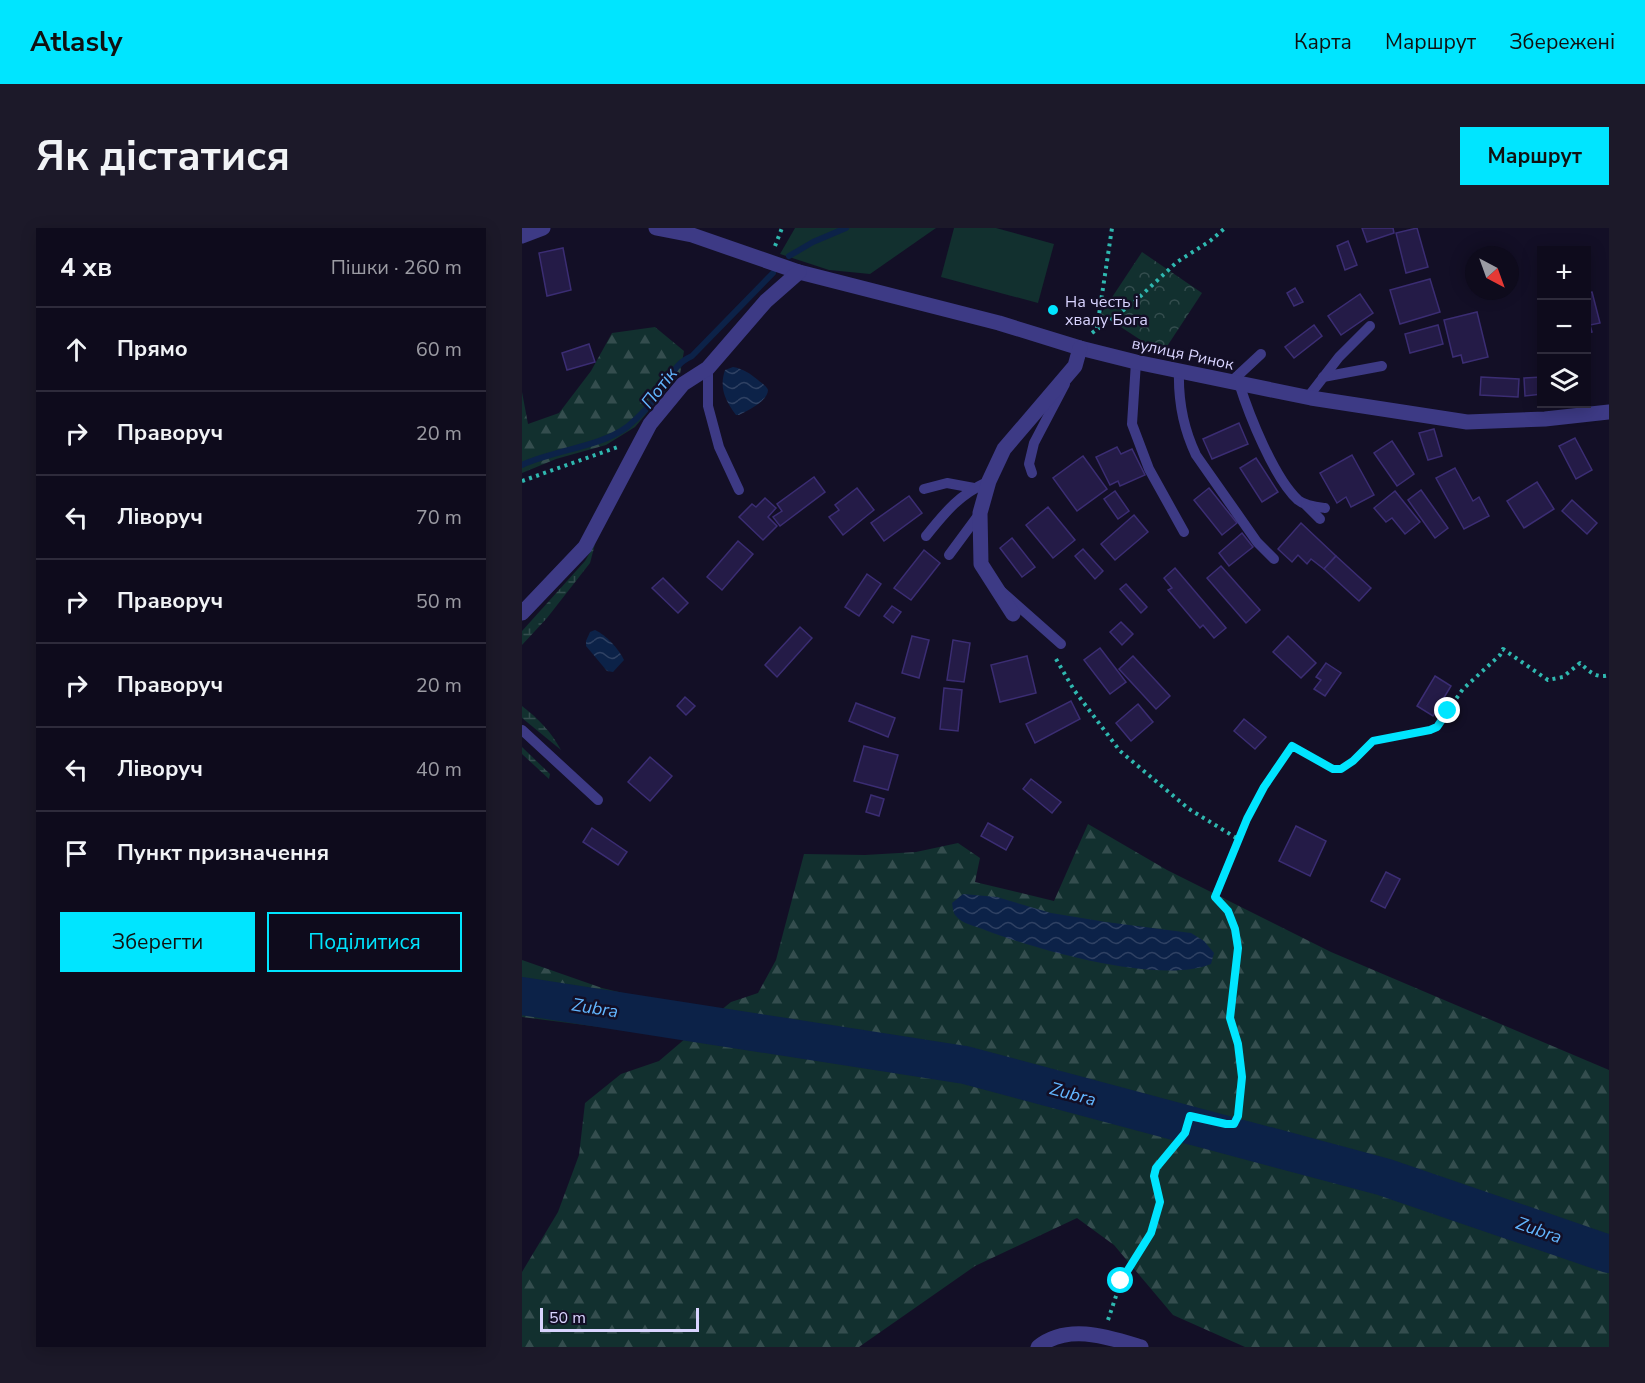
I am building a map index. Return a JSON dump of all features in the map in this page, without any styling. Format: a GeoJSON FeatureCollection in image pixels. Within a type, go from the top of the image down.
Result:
{"type":"FeatureCollection","features":[{"type":"Feature","properties":{"kind":"street"},"geometry":{"type":"LineString","coordinates":[[522,236],[543,228]]}},
{"type":"Feature","properties":{"kind":"street","name":"вулиця Ринок"},"geometry":{"type":"LineString","coordinates":[[656,228],[690,232],[799,272],[999,323],[1080,348],[1136,362],[1308,397],[1467,422],[1545,419],[1609,412]]}},
{"type":"Feature","properties":{"kind":"street"},"geometry":{"type":"LineString","coordinates":[[522,614],[585,547],[650,424],[683,384],[708,368],[766,301],[799,272]]}},
{"type":"Feature","properties":{"kind":"street"},"geometry":{"type":"LineString","coordinates":[[1013,614],[981,564],[980,513],[989,481],[1004,449],[1075,366],[1080,348]]}},
{"type":"Feature","properties":{"kind":"street"},"geometry":{"type":"LineString","coordinates":[[1038,1347],[1044,1342],[1069,1334],[1103,1335],[1141,1347]]}},
{"type":"Feature","properties":{"kind":"lane"},"geometry":{"type":"LineString","coordinates":[[1308,397],[1339,357],[1370,326]]}},
{"type":"Feature","properties":{"kind":"lane"},"geometry":{"type":"LineString","coordinates":[[1261,354],[1236,382],[1277,472],[1299,501],[1322,514]]}},
{"type":"Feature","properties":{"kind":"lane"},"geometry":{"type":"LineString","coordinates":[[1136,362],[1132,423],[1149,469],[1184,532]]}},
{"type":"Feature","properties":{"kind":"lane"},"geometry":{"type":"LineString","coordinates":[[1032,473],[1029,464],[1034,443],[1075,366]]}},
{"type":"Feature","properties":{"kind":"lane"},"geometry":{"type":"LineString","coordinates":[[1323,378],[1382,366]]}},
{"type":"Feature","properties":{"kind":"lane"},"geometry":{"type":"LineString","coordinates":[[708,368],[708,406],[719,447],[739,490]]}},
{"type":"Feature","properties":{"kind":"lane"},"geometry":{"type":"LineString","coordinates":[[1179,370],[1182,411],[1196,455],[1257,542],[1274,559]]}},
{"type":"Feature","properties":{"kind":"lane"},"geometry":{"type":"LineString","coordinates":[[926,536],[954,502],[989,481]]}},
{"type":"Feature","properties":{"kind":"lane"},"geometry":{"type":"LineString","coordinates":[[924,489],[947,483],[974,488]]}},
{"type":"Feature","properties":{"kind":"lane"},"geometry":{"type":"LineString","coordinates":[[949,555],[980,513]]}},
{"type":"Feature","properties":{"kind":"lane"},"geometry":{"type":"LineString","coordinates":[[995,586],[1011,597],[1061,644]]}},
{"type":"Feature","properties":{"kind":"lane"},"geometry":{"type":"LineString","coordinates":[[522,730],[598,800]]}},
{"type":"Feature","properties":{"kind":"path"},"geometry":{"type":"LineString","coordinates":[[1097,329],[1113,228]]}},
{"type":"Feature","properties":{"kind":"path"},"geometry":{"type":"LineString","coordinates":[[1080,348],[1097,329],[1132,304],[1178,262],[1225,228]]}},
{"type":"Feature","properties":{"kind":"path"},"geometry":{"type":"LineString","coordinates":[[522,481],[557,467],[641,440]]}},
{"type":"Feature","properties":{"kind":"path"},"geometry":{"type":"LineString","coordinates":[[1103,1335],[1121,1281],[1151,1233],[1160,1202],[1154,1176],[1156,1168],[1185,1133],[1190,1116],[1234,1124],[1238,1116],[1242,1077],[1238,1044],[1230,1018],[1238,948],[1235,929],[1228,911],[1215,897],[1238,839],[1264,787],[1292,746],[1333,769],[1341,769],[1353,761],[1373,741],[1437,727],[1463,690],[1500,655],[1503,649],[1548,680],[1563,677],[1581,663],[1592,674],[1603,677],[1609,675]]}},
{"type":"Feature","properties":{"kind":"path"},"geometry":{"type":"LineString","coordinates":[[1055,657],[1074,690],[1120,751],[1189,809],[1238,839]]}},
{"type":"Feature","properties":{"kind":"green space"},"geometry":{"type":"Polygon","coordinates":[[[795,228],[936,228],[870,274],[829,270],[780,254],[795,228]]]}},
{"type":"Feature","properties":{"kind":"green space"},"geometry":{"type":"Polygon","coordinates":[[[954,228],[996,228],[1054,244],[1038,303],[941,277],[954,228]]]}},
{"type":"Feature","properties":{"kind":"green space"},"geometry":{"type":"Polygon","coordinates":[[[1142,252],[1202,293],[1162,354],[1101,314],[1142,252]]]}},
{"type":"Feature","properties":{"kind":"green space"},"geometry":{"type":"Polygon","coordinates":[[[655,327],[684,351],[680,374],[635,427],[606,445],[556,459],[522,473],[522,392],[528,424],[559,413],[591,371],[612,333],[655,327]]]}},
{"type":"Feature","properties":{"kind":"green space"},"geometry":{"type":"Polygon","coordinates":[[[595,544],[590,563],[547,618],[522,645],[522,631],[585,561],[595,544]]]}},
{"type":"Feature","properties":{"kind":"green space"},"geometry":{"type":"Polygon","coordinates":[[[522,706],[544,726],[561,750],[522,718],[522,706]]]}},
{"type":"Feature","properties":{"kind":"green space"},"geometry":{"type":"Polygon","coordinates":[[[522,747],[550,774],[549,779],[522,754],[522,747]]]}},
{"type":"Feature","properties":{"kind":"green space"},"geometry":{"type":"Polygon","coordinates":[[[1088,824],[1167,870],[1331,952],[1609,1070],[1609,1347],[1245,1347],[1173,1315],[1114,1245],[1077,1218],[975,1266],[859,1347],[522,1347],[522,1272],[558,1212],[579,1155],[585,1103],[621,1074],[659,1061],[686,1038],[522,1017],[522,960],[602,988],[715,1015],[731,1002],[758,993],[776,960],[804,854],[865,855],[916,852],[958,843],[980,858],[975,882],[1054,901],[1088,824]]]}},
{"type":"Feature","properties":{"kind":"water"},"geometry":{"type":"Polygon","coordinates":[[[733,367],[749,373],[768,390],[761,402],[739,415],[736,415],[729,404],[723,388],[725,370],[733,367]]]}},
{"type":"Feature","properties":{"kind":"water"},"geometry":{"type":"Polygon","coordinates":[[[595,630],[612,643],[624,660],[613,672],[607,671],[586,646],[590,632],[595,630]]]}},
{"type":"Feature","properties":{"kind":"water"},"geometry":{"type":"Polygon","coordinates":[[[963,894],[997,897],[1051,913],[1191,933],[1204,941],[1214,953],[1211,964],[1189,969],[1161,970],[1131,968],[1066,955],[1035,947],[962,921],[954,913],[952,903],[963,894]]]}},
{"type":"Feature","properties":{"kind":"building"},"geometry":{"type":"Polygon","coordinates":[[[1362,228],[1393,228],[1394,233],[1367,242],[1362,228]]]}},
{"type":"Feature","properties":{"kind":"building"},"geometry":{"type":"Polygon","coordinates":[[[1417,228],[1428,267],[1406,273],[1396,233],[1417,228]]]}},
{"type":"Feature","properties":{"kind":"building"},"geometry":{"type":"Polygon","coordinates":[[[1348,241],[1357,265],[1345,270],[1337,246],[1348,241]]]}},
{"type":"Feature","properties":{"kind":"building"},"geometry":{"type":"Polygon","coordinates":[[[563,248],[571,290],[547,296],[539,253],[563,248]]]}},
{"type":"Feature","properties":{"kind":"building"},"geometry":{"type":"Polygon","coordinates":[[[1430,279],[1440,312],[1400,324],[1390,290],[1430,279]]]}},
{"type":"Feature","properties":{"kind":"building"},"geometry":{"type":"Polygon","coordinates":[[[1295,288],[1303,302],[1294,306],[1287,293],[1295,288]]]}},
{"type":"Feature","properties":{"kind":"building"},"geometry":{"type":"Polygon","coordinates":[[[1591,292],[1600,323],[1591,325],[1591,300],[1591,292]]]}},
{"type":"Feature","properties":{"kind":"building"},"geometry":{"type":"Polygon","coordinates":[[[1360,294],[1373,313],[1341,335],[1328,316],[1360,294]]]}},
{"type":"Feature","properties":{"kind":"building"},"geometry":{"type":"Polygon","coordinates":[[[1477,312],[1488,357],[1463,363],[1461,355],[1453,357],[1444,320],[1477,312]]]}},
{"type":"Feature","properties":{"kind":"building"},"geometry":{"type":"Polygon","coordinates":[[[1314,325],[1322,336],[1294,358],[1285,347],[1314,325]]]}},
{"type":"Feature","properties":{"kind":"building"},"geometry":{"type":"Polygon","coordinates":[[[1438,325],[1443,344],[1410,353],[1405,334],[1438,325]]]}},
{"type":"Feature","properties":{"kind":"building"},"geometry":{"type":"Polygon","coordinates":[[[589,344],[595,362],[567,370],[562,353],[589,344]]]}},
{"type":"Feature","properties":{"kind":"building"},"geometry":{"type":"Polygon","coordinates":[[[1481,377],[1519,379],[1518,397],[1480,395],[1481,377]]]}},
{"type":"Feature","properties":{"kind":"building"},"geometry":{"type":"Polygon","coordinates":[[[1537,377],[1537,395],[1525,396],[1524,378],[1537,377]]]}},
{"type":"Feature","properties":{"kind":"building"},"geometry":{"type":"Polygon","coordinates":[[[1239,423],[1248,444],[1212,459],[1203,439],[1239,423]]]}},
{"type":"Feature","properties":{"kind":"building"},"geometry":{"type":"Polygon","coordinates":[[[1434,429],[1442,456],[1428,460],[1419,433],[1434,429]]]}},
{"type":"Feature","properties":{"kind":"building"},"geometry":{"type":"Polygon","coordinates":[[[1575,438],[1592,470],[1576,479],[1559,446],[1575,438]]]}},
{"type":"Feature","properties":{"kind":"building"},"geometry":{"type":"Polygon","coordinates":[[[1392,441],[1414,474],[1397,486],[1374,453],[1392,441]]]}},
{"type":"Feature","properties":{"kind":"building"},"geometry":{"type":"Polygon","coordinates":[[[1117,447],[1121,454],[1132,449],[1145,475],[1120,486],[1118,481],[1110,485],[1096,457],[1117,447]]]}},
{"type":"Feature","properties":{"kind":"building"},"geometry":{"type":"Polygon","coordinates":[[[1352,455],[1374,495],[1351,507],[1346,497],[1337,503],[1320,473],[1352,455]]]}},
{"type":"Feature","properties":{"kind":"building"},"geometry":{"type":"Polygon","coordinates":[[[1083,456],[1107,489],[1077,511],[1053,478],[1083,456]]]}},
{"type":"Feature","properties":{"kind":"building"},"geometry":{"type":"Polygon","coordinates":[[[1256,458],[1278,492],[1262,502],[1240,468],[1256,458]]]}},
{"type":"Feature","properties":{"kind":"building"},"geometry":{"type":"Polygon","coordinates":[[[1455,468],[1473,501],[1479,497],[1489,516],[1464,529],[1436,478],[1455,468]]]}},
{"type":"Feature","properties":{"kind":"building"},"geometry":{"type":"Polygon","coordinates":[[[814,477],[825,492],[780,526],[773,517],[782,511],[777,504],[814,477]]]}},
{"type":"Feature","properties":{"kind":"building"},"geometry":{"type":"Polygon","coordinates":[[[1537,482],[1554,509],[1524,528],[1507,501],[1537,482]]]}},
{"type":"Feature","properties":{"kind":"building"},"geometry":{"type":"Polygon","coordinates":[[[857,488],[874,510],[843,535],[829,517],[839,510],[835,505],[857,488]]]}},
{"type":"Feature","properties":{"kind":"building"},"geometry":{"type":"Polygon","coordinates":[[[1209,488],[1237,523],[1222,535],[1194,500],[1209,488]]]}},
{"type":"Feature","properties":{"kind":"building"},"geometry":{"type":"Polygon","coordinates":[[[1421,490],[1448,528],[1435,538],[1408,500],[1421,490]]]}},
{"type":"Feature","properties":{"kind":"building"},"geometry":{"type":"Polygon","coordinates":[[[1115,491],[1129,511],[1118,519],[1104,499],[1115,491]]]}},
{"type":"Feature","properties":{"kind":"building"},"geometry":{"type":"Polygon","coordinates":[[[1395,491],[1420,522],[1405,534],[1392,518],[1386,522],[1374,508],[1395,491]]]}},
{"type":"Feature","properties":{"kind":"building"},"geometry":{"type":"Polygon","coordinates":[[[909,496],[922,513],[884,541],[871,523],[909,496]]]}},
{"type":"Feature","properties":{"kind":"building"},"geometry":{"type":"Polygon","coordinates":[[[765,498],[776,508],[768,517],[777,526],[763,540],[739,517],[752,504],[756,507],[765,498]]]}},
{"type":"Feature","properties":{"kind":"building"},"geometry":{"type":"Polygon","coordinates":[[[1572,500],[1597,523],[1587,534],[1562,511],[1572,500]]]}},
{"type":"Feature","properties":{"kind":"building"},"geometry":{"type":"Polygon","coordinates":[[[1048,507],[1075,540],[1053,558],[1026,525],[1048,507]]]}},
{"type":"Feature","properties":{"kind":"building"},"geometry":{"type":"Polygon","coordinates":[[[1134,515],[1148,532],[1115,560],[1101,544],[1134,515]]]}},
{"type":"Feature","properties":{"kind":"building"},"geometry":{"type":"Polygon","coordinates":[[[1301,523],[1336,556],[1324,569],[1311,559],[1307,564],[1298,555],[1292,562],[1278,549],[1301,523]]]}},
{"type":"Feature","properties":{"kind":"building"},"geometry":{"type":"Polygon","coordinates":[[[1242,533],[1253,547],[1229,566],[1219,553],[1242,533]]]}},
{"type":"Feature","properties":{"kind":"building"},"geometry":{"type":"Polygon","coordinates":[[[1012,538],[1035,567],[1022,577],[1000,548],[1012,538]]]}},
{"type":"Feature","properties":{"kind":"building"},"geometry":{"type":"Polygon","coordinates":[[[738,541],[753,554],[722,590],[707,577],[738,541]]]}},
{"type":"Feature","properties":{"kind":"building"},"geometry":{"type":"Polygon","coordinates":[[[1083,549],[1103,571],[1095,579],[1075,556],[1083,549]]]}},
{"type":"Feature","properties":{"kind":"building"},"geometry":{"type":"Polygon","coordinates":[[[924,550],[940,563],[911,600],[894,588],[924,550]]]}},
{"type":"Feature","properties":{"kind":"building"},"geometry":{"type":"Polygon","coordinates":[[[1336,556],[1371,588],[1359,601],[1324,569],[1336,556]]]}},
{"type":"Feature","properties":{"kind":"building"},"geometry":{"type":"Polygon","coordinates":[[[1221,566],[1260,610],[1246,623],[1207,578],[1221,566]]]}},
{"type":"Feature","properties":{"kind":"building"},"geometry":{"type":"Polygon","coordinates":[[[1175,568],[1226,628],[1214,638],[1203,625],[1200,628],[1168,590],[1172,588],[1164,578],[1175,568]]]}},
{"type":"Feature","properties":{"kind":"building"},"geometry":{"type":"Polygon","coordinates":[[[867,574],[881,584],[859,616],[845,607],[867,574]]]}},
{"type":"Feature","properties":{"kind":"building"},"geometry":{"type":"Polygon","coordinates":[[[663,578],[688,603],[678,613],[652,588],[663,578]]]}},
{"type":"Feature","properties":{"kind":"building"},"geometry":{"type":"Polygon","coordinates":[[[1126,584],[1147,607],[1141,613],[1120,589],[1126,584]]]}},
{"type":"Feature","properties":{"kind":"building"},"geometry":{"type":"Polygon","coordinates":[[[892,606],[901,612],[893,623],[884,616],[892,606]]]}},
{"type":"Feature","properties":{"kind":"building"},"geometry":{"type":"Polygon","coordinates":[[[1121,622],[1133,634],[1122,645],[1110,632],[1121,622]]]}},
{"type":"Feature","properties":{"kind":"building"},"geometry":{"type":"Polygon","coordinates":[[[800,627],[812,638],[777,677],[765,665],[800,627]]]}},
{"type":"Feature","properties":{"kind":"building"},"geometry":{"type":"Polygon","coordinates":[[[912,636],[929,640],[919,678],[902,673],[912,636]]]}},
{"type":"Feature","properties":{"kind":"building"},"geometry":{"type":"Polygon","coordinates":[[[1288,636],[1316,663],[1301,678],[1273,652],[1288,636]]]}},
{"type":"Feature","properties":{"kind":"building"},"geometry":{"type":"Polygon","coordinates":[[[953,640],[970,643],[964,682],[947,680],[953,640]]]}},
{"type":"Feature","properties":{"kind":"building"},"geometry":{"type":"Polygon","coordinates":[[[1100,648],[1126,682],[1110,694],[1084,660],[1100,648]]]}},
{"type":"Feature","properties":{"kind":"building"},"geometry":{"type":"Polygon","coordinates":[[[1027,656],[1036,693],[1000,702],[991,665],[1027,656]]]}},
{"type":"Feature","properties":{"kind":"building"},"geometry":{"type":"Polygon","coordinates":[[[1133,656],[1170,696],[1156,709],[1119,669],[1133,656]]]}},
{"type":"Feature","properties":{"kind":"building"},"geometry":{"type":"Polygon","coordinates":[[[1326,663],[1341,673],[1325,696],[1314,689],[1321,680],[1316,677],[1326,663]]]}},
{"type":"Feature","properties":{"kind":"building"},"geometry":{"type":"Polygon","coordinates":[[[1435,676],[1451,686],[1433,716],[1417,706],[1435,676]]]}},
{"type":"Feature","properties":{"kind":"building"},"geometry":{"type":"Polygon","coordinates":[[[944,688],[962,690],[958,731],[940,729],[944,688]]]}},
{"type":"Feature","properties":{"kind":"building"},"geometry":{"type":"Polygon","coordinates":[[[685,697],[695,706],[686,715],[677,706],[685,697]]]}},
{"type":"Feature","properties":{"kind":"building"},"geometry":{"type":"Polygon","coordinates":[[[1071,701],[1080,719],[1035,743],[1026,724],[1071,701]]]}},
{"type":"Feature","properties":{"kind":"building"},"geometry":{"type":"Polygon","coordinates":[[[856,703],[895,718],[888,737],[849,721],[856,703]]]}},
{"type":"Feature","properties":{"kind":"building"},"geometry":{"type":"Polygon","coordinates":[[[1138,704],[1153,722],[1131,741],[1116,723],[1138,704]]]}},
{"type":"Feature","properties":{"kind":"building"},"geometry":{"type":"Polygon","coordinates":[[[1244,719],[1266,737],[1255,749],[1234,731],[1244,719]]]}},
{"type":"Feature","properties":{"kind":"building"},"geometry":{"type":"Polygon","coordinates":[[[864,746],[898,755],[888,790],[854,781],[864,746]]]}},
{"type":"Feature","properties":{"kind":"building"},"geometry":{"type":"Polygon","coordinates":[[[650,757],[672,776],[650,801],[628,782],[650,757]]]}},
{"type":"Feature","properties":{"kind":"building"},"geometry":{"type":"Polygon","coordinates":[[[1031,779],[1061,802],[1052,813],[1023,789],[1031,779]]]}},
{"type":"Feature","properties":{"kind":"building"},"geometry":{"type":"Polygon","coordinates":[[[871,795],[884,799],[879,816],[866,812],[871,795]]]}},
{"type":"Feature","properties":{"kind":"building"},"geometry":{"type":"Polygon","coordinates":[[[988,823],[1013,837],[1006,850],[981,836],[988,823]]]}},
{"type":"Feature","properties":{"kind":"building"},"geometry":{"type":"Polygon","coordinates":[[[1296,826],[1326,841],[1310,876],[1279,861],[1296,826]]]}},
{"type":"Feature","properties":{"kind":"building"},"geometry":{"type":"Polygon","coordinates":[[[592,828],[627,852],[618,865],[583,842],[592,828]]]}},
{"type":"Feature","properties":{"kind":"building"},"geometry":{"type":"Polygon","coordinates":[[[1386,872],[1400,879],[1385,908],[1371,901],[1386,872]]]}},
{"type":"Feature","properties":{"kind":"waterway","name":"Потік"},"geometry":{"type":"LineString","coordinates":[[789,256],[813,242],[846,228]]}},
{"type":"Feature","properties":{"kind":"waterway","name":"Потік"},"geometry":{"type":"LineString","coordinates":[[522,465],[604,439],[627,427],[654,399],[677,366],[692,356],[773,273]]}},
{"type":"Feature","properties":{"kind":"waterway","name":"Zubra"},"geometry":{"type":"LineString","coordinates":[[522,996],[965,1065],[1384,1177],[1609,1254]]}},
{"type":"Feature","properties":{"kind":"place","name":"На честь і хвалу Бога"},"geometry":{"type":"Point","coordinates":[1053,310]}},
{"type":"Feature","properties":{"kind":"route"},"geometry":{"type":"LineString","coordinates":[[1121,1281],[1151,1233],[1160,1202],[1154,1176],[1156,1168],[1185,1133],[1190,1116],[1226,1124],[1234,1124],[1238,1116],[1242,1077],[1238,1044],[1230,1018],[1238,948],[1235,929],[1228,911],[1215,897],[1238,839],[1264,787],[1292,746],[1333,769],[1341,769],[1353,761],[1373,741],[1430,730],[1437,727],[1448,711]]}}]}
